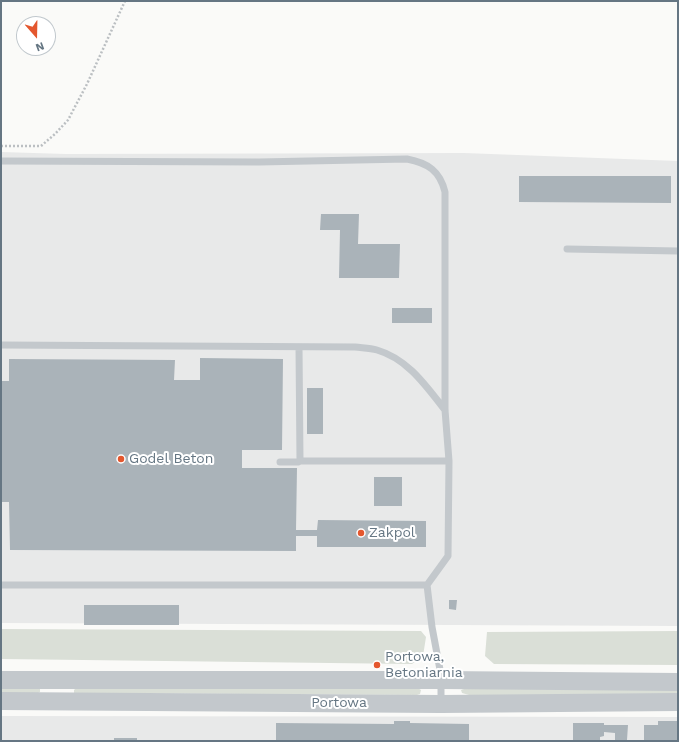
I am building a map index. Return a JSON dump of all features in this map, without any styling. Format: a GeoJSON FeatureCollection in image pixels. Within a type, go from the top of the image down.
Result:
{"type":"FeatureCollection","features":[{"type":"Feature","properties":{"kind":"street","name":"Portowa"},"geometry":{"type":"LineString","coordinates":[[1,680],[441,680],[678,682]]}},
{"type":"Feature","properties":{"kind":"street"},"geometry":{"type":"LineString","coordinates":[[56,680],[56,701]]}},
{"type":"Feature","properties":{"kind":"street","name":"Portowa"},"geometry":{"type":"LineString","coordinates":[[1,701],[441,704],[678,702]]}},
{"type":"Feature","properties":{"kind":"lane"},"geometry":{"type":"LineString","coordinates":[[1,161],[259,162],[407,159],[419,161],[434,170],[443,184],[444,192],[445,410],[448,461],[448,556],[426,585],[441,680],[441,704]]}},
{"type":"Feature","properties":{"kind":"lane"},"geometry":{"type":"LineString","coordinates":[[567,249],[678,251]]}},
{"type":"Feature","properties":{"kind":"lane"},"geometry":{"type":"LineString","coordinates":[[1,345],[355,347],[378,350],[396,358],[421,378],[445,410]]}},
{"type":"Feature","properties":{"kind":"lane"},"geometry":{"type":"LineString","coordinates":[[299,347],[300,461]]}},
{"type":"Feature","properties":{"kind":"lane"},"geometry":{"type":"LineString","coordinates":[[280,462],[448,461]]}},
{"type":"Feature","properties":{"kind":"lane"},"geometry":{"type":"LineString","coordinates":[[1,585],[426,585]]}},
{"type":"Feature","properties":{"kind":"path"},"geometry":{"type":"LineString","coordinates":[[1,146],[41,146],[68,120],[125,1]]}},
{"type":"Feature","properties":{"kind":"shaded area"},"geometry":{"type":"Polygon","coordinates":[[[1,152],[66,154],[464,153],[678,161],[678,626],[1,623],[1,152]]]}},
{"type":"Feature","properties":{"kind":"shaded area"},"geometry":{"type":"Polygon","coordinates":[[[1,629],[421,631],[426,637],[423,656],[412,664],[1,659],[1,629]]]}},
{"type":"Feature","properties":{"kind":"shaded area"},"geometry":{"type":"Polygon","coordinates":[[[678,631],[678,665],[494,664],[485,656],[487,632],[678,631]]]}},
{"type":"Feature","properties":{"kind":"shaded area"},"geometry":{"type":"Polygon","coordinates":[[[1,687],[40,689],[40,692],[34,695],[1,695],[1,687]]]}},
{"type":"Feature","properties":{"kind":"shaded area"},"geometry":{"type":"Polygon","coordinates":[[[77,687],[416,687],[421,690],[420,694],[417,695],[74,693],[74,690],[77,687]]]}},
{"type":"Feature","properties":{"kind":"shaded area"},"geometry":{"type":"Polygon","coordinates":[[[470,687],[678,688],[678,696],[469,695],[462,693],[461,690],[470,687]]]}},
{"type":"Feature","properties":{"kind":"shaded area"},"geometry":{"type":"Polygon","coordinates":[[[1,716],[678,717],[678,741],[1,741],[1,716]]]}},
{"type":"Feature","properties":{"kind":"building"},"geometry":{"type":"Polygon","coordinates":[[[519,176],[671,176],[671,203],[519,202],[519,176]]]}},
{"type":"Feature","properties":{"kind":"building"},"geometry":{"type":"Polygon","coordinates":[[[321,214],[359,214],[358,244],[400,244],[399,278],[339,278],[340,230],[320,230],[321,214]]]}},
{"type":"Feature","properties":{"kind":"building"},"geometry":{"type":"Polygon","coordinates":[[[392,308],[432,308],[432,323],[392,323],[392,308]]]}},
{"type":"Feature","properties":{"kind":"building","name":"Godel Beton"},"geometry":{"type":"Polygon","coordinates":[[[200,358],[283,359],[282,450],[242,450],[242,468],[297,468],[296,530],[317,530],[318,520],[426,521],[426,547],[317,547],[317,536],[296,536],[296,551],[10,550],[9,502],[1,502],[1,381],[9,381],[9,359],[175,360],[174,380],[200,380],[200,358]]]}},
{"type":"Feature","properties":{"kind":"building"},"geometry":{"type":"Polygon","coordinates":[[[307,388],[323,388],[323,434],[307,434],[307,388]]]}},
{"type":"Feature","properties":{"kind":"building"},"geometry":{"type":"Polygon","coordinates":[[[374,477],[402,477],[402,506],[374,506],[374,477]]]}},
{"type":"Feature","properties":{"kind":"building"},"geometry":{"type":"Polygon","coordinates":[[[449,600],[457,600],[456,610],[449,609],[449,600]]]}},
{"type":"Feature","properties":{"kind":"building"},"geometry":{"type":"Polygon","coordinates":[[[84,605],[179,605],[179,625],[84,625],[84,605]]]}},
{"type":"Feature","properties":{"kind":"building"},"geometry":{"type":"Polygon","coordinates":[[[394,721],[410,721],[410,723],[469,724],[469,741],[276,741],[276,723],[394,724],[394,721]]]}},
{"type":"Feature","properties":{"kind":"building"},"geometry":{"type":"Polygon","coordinates":[[[658,721],[678,721],[678,741],[644,741],[644,725],[658,725],[658,721]]]}},
{"type":"Feature","properties":{"kind":"building"},"geometry":{"type":"Polygon","coordinates":[[[573,723],[628,725],[627,740],[615,740],[615,733],[604,732],[604,736],[600,737],[600,741],[573,741],[573,723]]]}},
{"type":"Feature","properties":{"kind":"building"},"geometry":{"type":"Polygon","coordinates":[[[114,738],[137,738],[137,741],[114,741],[114,738]]]}},
{"type":"Feature","properties":{"kind":"place","name":"Godel Beton"},"geometry":{"type":"Point","coordinates":[121,459]}},
{"type":"Feature","properties":{"kind":"place","name":"Zakpol"},"geometry":{"type":"Point","coordinates":[361,533]}},
{"type":"Feature","properties":{"kind":"place","name":"Portowa, Betoniarnia"},"geometry":{"type":"Point","coordinates":[377,665]}}]}
